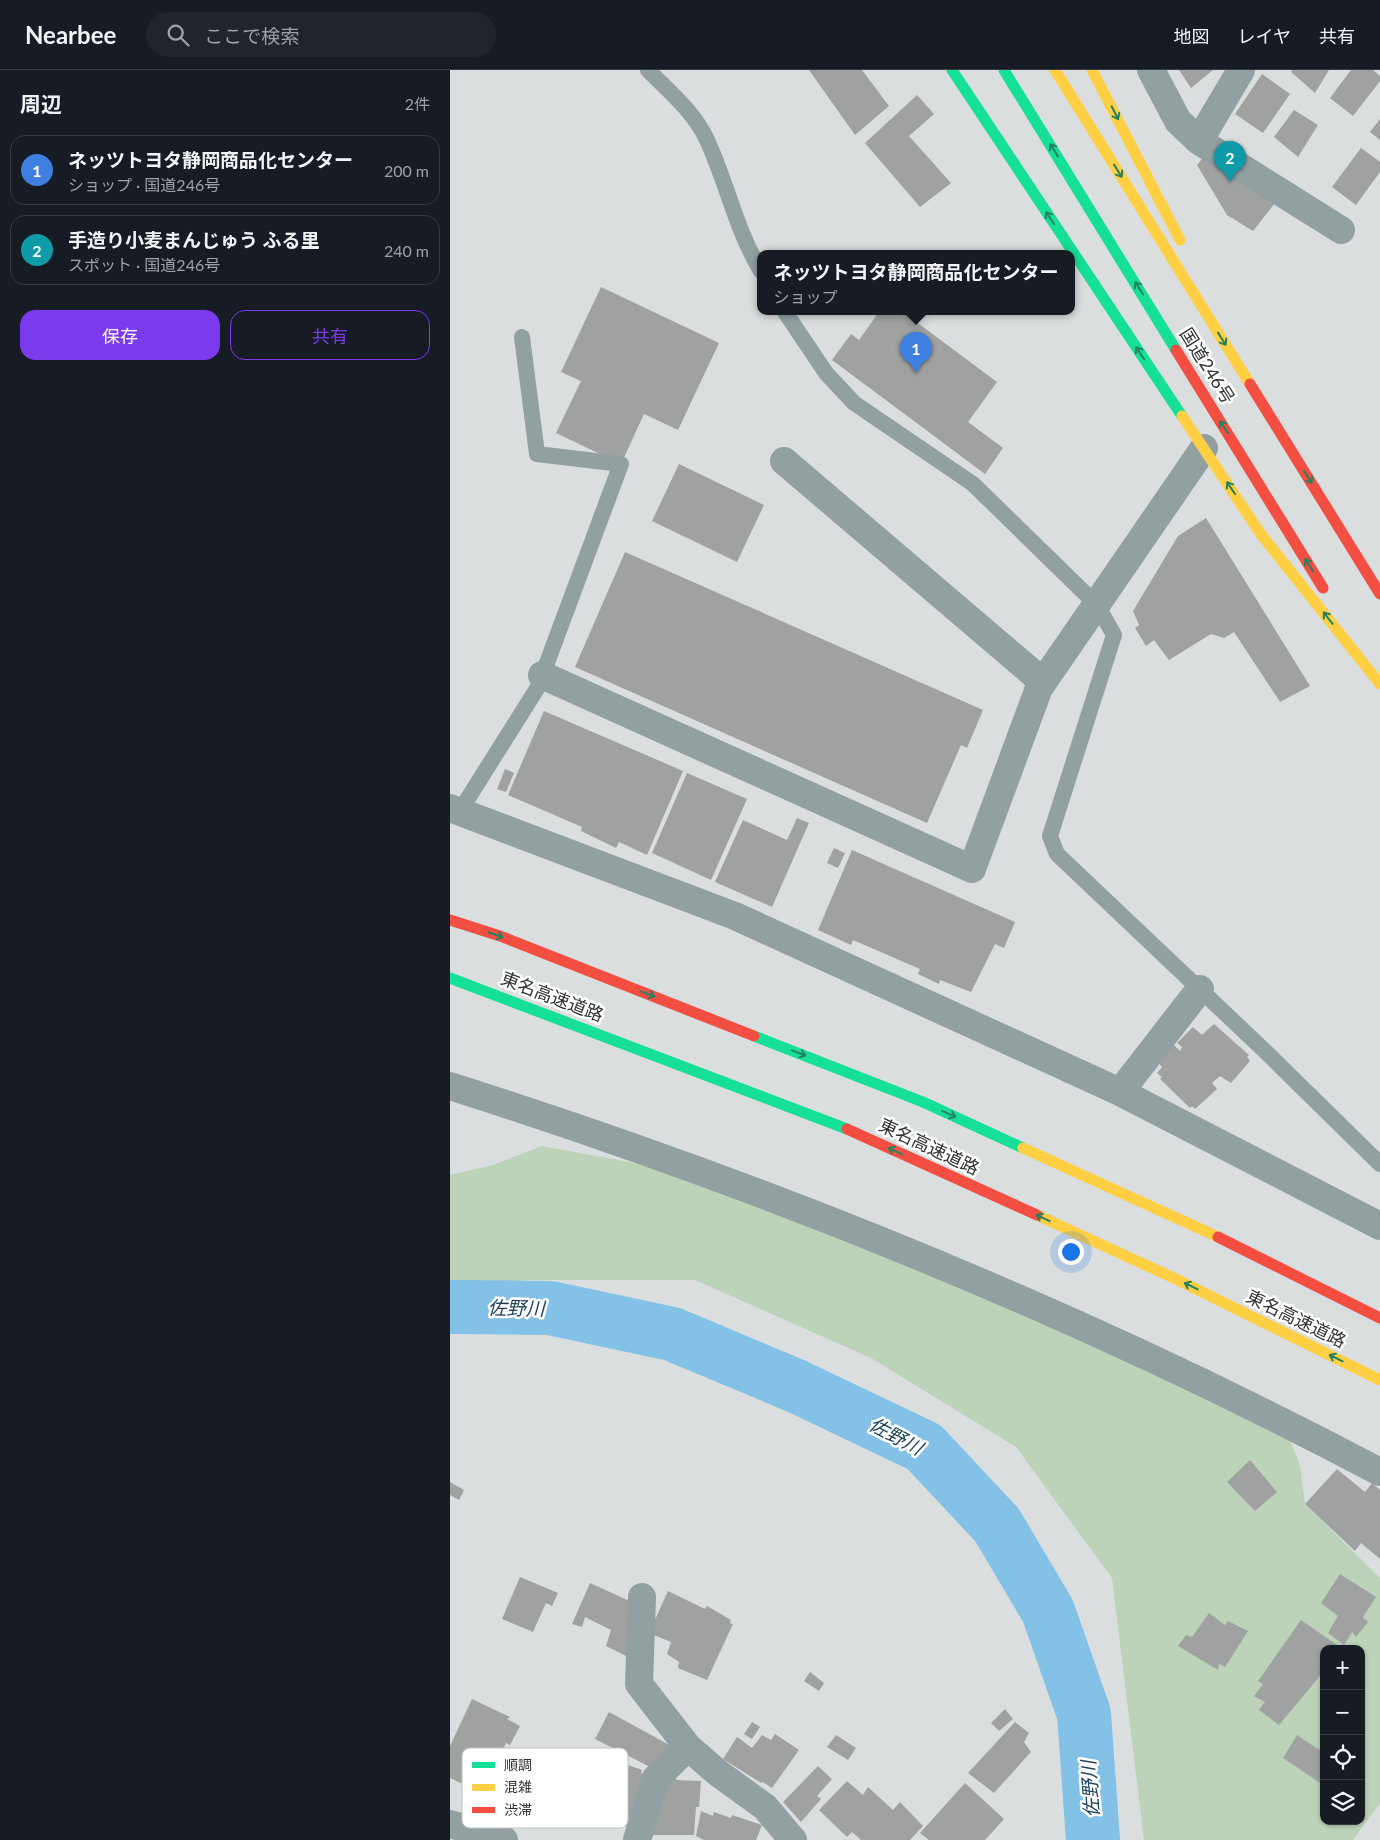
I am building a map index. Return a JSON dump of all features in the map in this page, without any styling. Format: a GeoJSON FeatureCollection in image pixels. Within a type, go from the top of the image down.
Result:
{"type":"FeatureCollection","features":[{"type":"Feature","properties":{"kind":"highway"},"geometry":{"type":"LineString","coordinates":[[952,70],[1072,250]]}},
{"type":"Feature","properties":{"kind":"highway","name":"国道246号"},"geometry":{"type":"LineString","coordinates":[[1004,70],[1380,683]]}},
{"type":"Feature","properties":{"kind":"highway","name":"国道246号"},"geometry":{"type":"LineString","coordinates":[[1055,70],[1380,594]]}},
{"type":"Feature","properties":{"kind":"highway"},"geometry":{"type":"LineString","coordinates":[[1092,70],[1185,250]]}},
{"type":"Feature","properties":{"kind":"highway"},"geometry":{"type":"LineString","coordinates":[[1075,254],[1260,533],[1380,683]]}},
{"type":"Feature","properties":{"kind":"highway"},"geometry":{"type":"LineString","coordinates":[[1191,266],[1209,317]]}},
{"type":"Feature","properties":{"kind":"highway","name":"東名高速道路"},"geometry":{"type":"LineString","coordinates":[[450,920],[500,936],[923,1102],[1258,1255],[1380,1318]]}},
{"type":"Feature","properties":{"kind":"highway","name":"東名高速道路"},"geometry":{"type":"LineString","coordinates":[[450,978],[502,996],[862,1135],[1178,1280],[1380,1380]]}},
{"type":"Feature","properties":{"kind":"street"},"geometry":{"type":"LineString","coordinates":[[1151,70],[1178,121],[1199,141],[1341,230]]}},
{"type":"Feature","properties":{"kind":"street"},"geometry":{"type":"LineString","coordinates":[[1199,141],[1241,70]]}},
{"type":"Feature","properties":{"kind":"street"},"geometry":{"type":"LineString","coordinates":[[542,675],[972,869],[1044,682],[1204,448]]}},
{"type":"Feature","properties":{"kind":"street"},"geometry":{"type":"LineString","coordinates":[[784,461],[1044,682]]}},
{"type":"Feature","properties":{"kind":"street"},"geometry":{"type":"LineString","coordinates":[[455,809],[735,916],[1120,1092],[1380,1226]]}},
{"type":"Feature","properties":{"kind":"street"},"geometry":{"type":"LineString","coordinates":[[1120,1092],[1200,989]]}},
{"type":"Feature","properties":{"kind":"street"},"geometry":{"type":"LineString","coordinates":[[450,1086],[590,1131],[765,1194],[941,1264],[1012,1295],[1284,1422],[1380,1472]]}},
{"type":"Feature","properties":{"kind":"street"},"geometry":{"type":"LineString","coordinates":[[642,1597],[639,1684],[688,1747],[718,1773],[765,1807],[793,1840]]}},
{"type":"Feature","properties":{"kind":"street"},"geometry":{"type":"LineString","coordinates":[[637,1840],[656,1778],[688,1747]]}},
{"type":"Feature","properties":{"kind":"street"},"geometry":{"type":"LineString","coordinates":[[450,1824],[462,1828]]}},
{"type":"Feature","properties":{"kind":"street"},"geometry":{"type":"LineString","coordinates":[[464,1828],[504,1840]]}},
{"type":"Feature","properties":{"kind":"lane"},"geometry":{"type":"LineString","coordinates":[[648,70],[682,104],[707,139],[725,191],[757,264]]}},
{"type":"Feature","properties":{"kind":"lane"},"geometry":{"type":"LineString","coordinates":[[787,315],[826,373],[854,403],[973,484],[1097,604],[1114,635],[1050,836],[1057,854],[1200,989],[1380,1164]]}},
{"type":"Feature","properties":{"kind":"lane"},"geometry":{"type":"LineString","coordinates":[[455,809],[538,687],[621,464],[537,454],[522,337]]}},
{"type":"Feature","properties":{"kind":"green space"},"geometry":{"type":"Polygon","coordinates":[[[542,1146],[683,1172],[1046,1322],[1289,1438],[1300,1465],[1305,1504],[1380,1578],[1380,1803],[1365,1824],[1365,1645],[1320,1645],[1320,1825],[1364,1825],[1353,1840],[1144,1840],[1112,1578],[1016,1447],[871,1358],[695,1280],[528,1280],[450,1288],[450,1175],[493,1165],[542,1146]]]}},
{"type":"Feature","properties":{"kind":"building"},"geometry":{"type":"Polygon","coordinates":[[[809,70],[862,70],[889,106],[855,135],[809,70]]]}},
{"type":"Feature","properties":{"kind":"building"},"geometry":{"type":"Polygon","coordinates":[[[1179,70],[1213,70],[1191,88],[1179,70]]]}},
{"type":"Feature","properties":{"kind":"building"},"geometry":{"type":"Polygon","coordinates":[[[1292,70],[1329,70],[1315,93],[1291,72],[1292,70]]]}},
{"type":"Feature","properties":{"kind":"building"},"geometry":{"type":"Polygon","coordinates":[[[1351,70],[1373,70],[1380,76],[1380,81],[1353,116],[1330,98],[1351,70]]]}},
{"type":"Feature","properties":{"kind":"building"},"geometry":{"type":"Polygon","coordinates":[[[1262,74],[1290,94],[1263,133],[1235,114],[1262,74]]]}},
{"type":"Feature","properties":{"kind":"building"},"geometry":{"type":"Polygon","coordinates":[[[917,95],[934,114],[909,136],[951,183],[920,207],[865,143],[917,95]]]}},
{"type":"Feature","properties":{"kind":"building"},"geometry":{"type":"Polygon","coordinates":[[[1294,110],[1318,125],[1298,157],[1274,137],[1294,110]]]}},
{"type":"Feature","properties":{"kind":"building"},"geometry":{"type":"Polygon","coordinates":[[[1380,119],[1380,140],[1370,132],[1380,119]]]}},
{"type":"Feature","properties":{"kind":"building"},"geometry":{"type":"Polygon","coordinates":[[[1361,148],[1380,162],[1380,172],[1356,205],[1332,187],[1361,148]]]}},
{"type":"Feature","properties":{"kind":"building"},"geometry":{"type":"Polygon","coordinates":[[[1207,153],[1278,199],[1253,231],[1227,215],[1197,165],[1207,153]]]}},
{"type":"Feature","properties":{"kind":"building"},"geometry":{"type":"Polygon","coordinates":[[[601,287],[719,343],[678,430],[644,414],[621,464],[556,433],[581,381],[561,372],[601,287]]]}},
{"type":"Feature","properties":{"kind":"building"},"geometry":{"type":"Polygon","coordinates":[[[877,315],[907,315],[997,382],[968,422],[1003,448],[985,474],[832,360],[851,334],[859,340],[877,315]]]}},
{"type":"Feature","properties":{"kind":"building"},"geometry":{"type":"Polygon","coordinates":[[[679,464],[764,505],[737,562],[652,521],[679,464]]]}},
{"type":"Feature","properties":{"kind":"building"},"geometry":{"type":"Polygon","coordinates":[[[1206,518],[1310,686],[1280,702],[1234,632],[1224,638],[1211,634],[1169,660],[1154,640],[1146,646],[1135,628],[1139,625],[1133,611],[1178,536],[1206,518]]]}},
{"type":"Feature","properties":{"kind":"building"},"geometry":{"type":"Polygon","coordinates":[[[625,552],[983,710],[967,748],[961,745],[927,823],[575,667],[625,552]]]}},
{"type":"Feature","properties":{"kind":"building"},"geometry":{"type":"Polygon","coordinates":[[[544,711],[683,771],[647,855],[619,842],[616,848],[581,831],[582,827],[508,795],[544,711]]]}},
{"type":"Feature","properties":{"kind":"building"},"geometry":{"type":"Polygon","coordinates":[[[505,769],[514,773],[506,792],[497,789],[505,769]]]}},
{"type":"Feature","properties":{"kind":"building"},"geometry":{"type":"Polygon","coordinates":[[[687,773],[747,799],[711,880],[652,853],[687,773]]]}},
{"type":"Feature","properties":{"kind":"building"},"geometry":{"type":"Polygon","coordinates":[[[797,818],[809,823],[772,907],[715,882],[743,820],[787,840],[797,818]]]}},
{"type":"Feature","properties":{"kind":"building"},"geometry":{"type":"Polygon","coordinates":[[[834,848],[845,853],[838,868],[827,863],[834,848]]]}},
{"type":"Feature","properties":{"kind":"building"},"geometry":{"type":"Polygon","coordinates":[[[852,850],[1015,922],[1004,948],[995,944],[971,992],[940,980],[939,984],[918,974],[920,969],[853,940],[851,945],[818,930],[852,850]]]}},
{"type":"Feature","properties":{"kind":"building"},"geometry":{"type":"Polygon","coordinates":[[[1214,1024],[1249,1055],[1247,1057],[1250,1061],[1231,1083],[1220,1076],[1212,1083],[1217,1089],[1195,1109],[1192,1106],[1190,1108],[1160,1079],[1162,1077],[1157,1073],[1162,1067],[1156,1060],[1173,1044],[1180,1051],[1182,1047],[1177,1043],[1193,1027],[1202,1035],[1214,1024]]]}},
{"type":"Feature","properties":{"kind":"building"},"geometry":{"type":"Polygon","coordinates":[[[1250,1460],[1277,1492],[1255,1511],[1227,1482],[1250,1460]]]}},
{"type":"Feature","properties":{"kind":"building"},"geometry":{"type":"Polygon","coordinates":[[[1337,1469],[1365,1492],[1372,1483],[1380,1490],[1380,1559],[1361,1543],[1355,1551],[1305,1504],[1337,1469]]]}},
{"type":"Feature","properties":{"kind":"building"},"geometry":{"type":"Polygon","coordinates":[[[450,1482],[464,1490],[459,1500],[450,1495],[450,1482]]]}},
{"type":"Feature","properties":{"kind":"building"},"geometry":{"type":"Polygon","coordinates":[[[1340,1574],[1376,1597],[1363,1617],[1368,1622],[1356,1637],[1352,1632],[1344,1645],[1328,1633],[1338,1616],[1321,1603],[1340,1574]]]}},
{"type":"Feature","properties":{"kind":"building"},"geometry":{"type":"Polygon","coordinates":[[[520,1577],[558,1593],[552,1606],[546,1603],[533,1632],[502,1619],[520,1577]]]}},
{"type":"Feature","properties":{"kind":"building"},"geometry":{"type":"Polygon","coordinates":[[[590,1583],[634,1603],[630,1658],[606,1646],[611,1630],[585,1617],[582,1627],[572,1624],[590,1583]]]}},
{"type":"Feature","properties":{"kind":"building"},"geometry":{"type":"Polygon","coordinates":[[[668,1591],[705,1609],[707,1606],[731,1620],[730,1623],[733,1624],[707,1680],[678,1668],[679,1662],[667,1654],[671,1642],[649,1633],[668,1591]]]}},
{"type":"Feature","properties":{"kind":"building"},"geometry":{"type":"Polygon","coordinates":[[[1209,1613],[1225,1625],[1228,1621],[1248,1631],[1225,1667],[1219,1664],[1218,1670],[1178,1646],[1186,1635],[1192,1637],[1209,1613]]]}},
{"type":"Feature","properties":{"kind":"building"},"geometry":{"type":"Polygon","coordinates":[[[1301,1620],[1337,1645],[1320,1645],[1320,1676],[1279,1725],[1259,1710],[1265,1702],[1254,1696],[1263,1684],[1258,1681],[1301,1620]]]}},
{"type":"Feature","properties":{"kind":"building"},"geometry":{"type":"Polygon","coordinates":[[[810,1672],[824,1683],[819,1691],[804,1681],[810,1672]]]}},
{"type":"Feature","properties":{"kind":"building"},"geometry":{"type":"Polygon","coordinates":[[[472,1699],[510,1717],[507,1719],[520,1726],[510,1745],[506,1743],[504,1748],[462,1748],[462,1784],[450,1778],[450,1746],[472,1699]]]}},
{"type":"Feature","properties":{"kind":"building"},"geometry":{"type":"Polygon","coordinates":[[[1005,1709],[1013,1719],[999,1731],[991,1723],[1005,1709]]]}},
{"type":"Feature","properties":{"kind":"building"},"geometry":{"type":"Polygon","coordinates":[[[609,1712],[675,1748],[656,1770],[628,1756],[628,1748],[613,1748],[595,1739],[609,1712]]]}},
{"type":"Feature","properties":{"kind":"building"},"geometry":{"type":"Polygon","coordinates":[[[752,1722],[760,1727],[752,1739],[744,1734],[752,1722]]]}},
{"type":"Feature","properties":{"kind":"building"},"geometry":{"type":"Polygon","coordinates":[[[1015,1722],[1029,1733],[1024,1742],[1031,1752],[994,1793],[968,1773],[1015,1722]]]}},
{"type":"Feature","properties":{"kind":"building"},"geometry":{"type":"Polygon","coordinates":[[[775,1734],[799,1750],[772,1788],[723,1759],[737,1737],[752,1748],[762,1735],[771,1740],[775,1734]]]}},
{"type":"Feature","properties":{"kind":"building"},"geometry":{"type":"Polygon","coordinates":[[[836,1735],[856,1748],[848,1760],[827,1747],[836,1735]]]}},
{"type":"Feature","properties":{"kind":"building"},"geometry":{"type":"Polygon","coordinates":[[[1297,1735],[1320,1750],[1320,1783],[1283,1758],[1297,1735]]]}},
{"type":"Feature","properties":{"kind":"building"},"geometry":{"type":"Polygon","coordinates":[[[628,1765],[642,1770],[641,1773],[650,1775],[632,1828],[628,1827],[628,1765]]]}},
{"type":"Feature","properties":{"kind":"building"},"geometry":{"type":"Polygon","coordinates":[[[818,1766],[832,1779],[817,1796],[821,1799],[801,1822],[783,1802],[818,1766]]]}},
{"type":"Feature","properties":{"kind":"building"},"geometry":{"type":"Polygon","coordinates":[[[672,1775],[677,1780],[701,1781],[699,1807],[696,1807],[694,1835],[651,1835],[657,1789],[672,1775]]]}},
{"type":"Feature","properties":{"kind":"building"},"geometry":{"type":"Polygon","coordinates":[[[847,1781],[863,1795],[868,1787],[893,1810],[900,1802],[923,1826],[910,1840],[861,1840],[852,1832],[847,1837],[819,1810],[847,1781]]]}},
{"type":"Feature","properties":{"kind":"building"},"geometry":{"type":"Polygon","coordinates":[[[965,1783],[1004,1819],[985,1840],[929,1840],[920,1833],[965,1783]]]}},
{"type":"Feature","properties":{"kind":"building"},"geometry":{"type":"Polygon","coordinates":[[[701,1811],[713,1816],[714,1812],[731,1818],[732,1815],[762,1825],[756,1840],[704,1840],[696,1836],[701,1811]]]}},
{"type":"Feature","properties":{"kind":"waterway","name":"佐野川"},"geometry":{"type":"LineString","coordinates":[[450,1307],[550,1308],[672,1334],[796,1386],[924,1447],[997,1525],[1048,1611],[1084,1714],[1093,1840]]}},
{"type":"Feature","properties":{"kind":"traffic: fast"},"geometry":{"type":"LineString","coordinates":[[952,70],[1072,250]]}},
{"type":"Feature","properties":{"kind":"traffic: fast"},"geometry":{"type":"LineString","coordinates":[[1004,70],[1176,350]]}},
{"type":"Feature","properties":{"kind":"traffic: fast"},"geometry":{"type":"LineString","coordinates":[[1075,255],[1182,416]]}},
{"type":"Feature","properties":{"kind":"traffic: fast"},"geometry":{"type":"LineString","coordinates":[[450,978],[847,1129]]}},
{"type":"Feature","properties":{"kind":"traffic: fast"},"geometry":{"type":"LineString","coordinates":[[754,1036],[923,1102],[1023,1148]]}},
{"type":"Feature","properties":{"kind":"traffic: slow"},"geometry":{"type":"LineString","coordinates":[[1055,70],[1250,384]]}},
{"type":"Feature","properties":{"kind":"traffic: slow"},"geometry":{"type":"LineString","coordinates":[[1092,70],[1180,240]]}},
{"type":"Feature","properties":{"kind":"traffic: slow"},"geometry":{"type":"LineString","coordinates":[[1182,416],[1260,533],[1380,684]]}},
{"type":"Feature","properties":{"kind":"traffic: slow"},"geometry":{"type":"LineString","coordinates":[[1023,1148],[1218,1237]]}},
{"type":"Feature","properties":{"kind":"traffic: slow"},"geometry":{"type":"LineString","coordinates":[[1037,1215],[1178,1280],[1380,1380]]}},
{"type":"Feature","properties":{"kind":"traffic: jam"},"geometry":{"type":"LineString","coordinates":[[1176,350],[1323,588]]}},
{"type":"Feature","properties":{"kind":"traffic: jam"},"geometry":{"type":"LineString","coordinates":[[1250,384],[1380,594]]}},
{"type":"Feature","properties":{"kind":"traffic: jam"},"geometry":{"type":"LineString","coordinates":[[450,920],[500,936],[754,1036]]}},
{"type":"Feature","properties":{"kind":"traffic: jam"},"geometry":{"type":"LineString","coordinates":[[847,1129],[1037,1215]]}},
{"type":"Feature","properties":{"kind":"traffic: jam"},"geometry":{"type":"LineString","coordinates":[[1218,1237],[1380,1318]]}},
{"type":"Feature","properties":{"kind":"place","name":"手造り小麦まんじゅう ふる里"},"geometry":{"type":"Point","coordinates":[1230,182]}},
{"type":"Feature","properties":{"kind":"place","name":"ネッツトヨタ静岡商品化センター"},"geometry":{"type":"Point","coordinates":[916,373]}}]}
